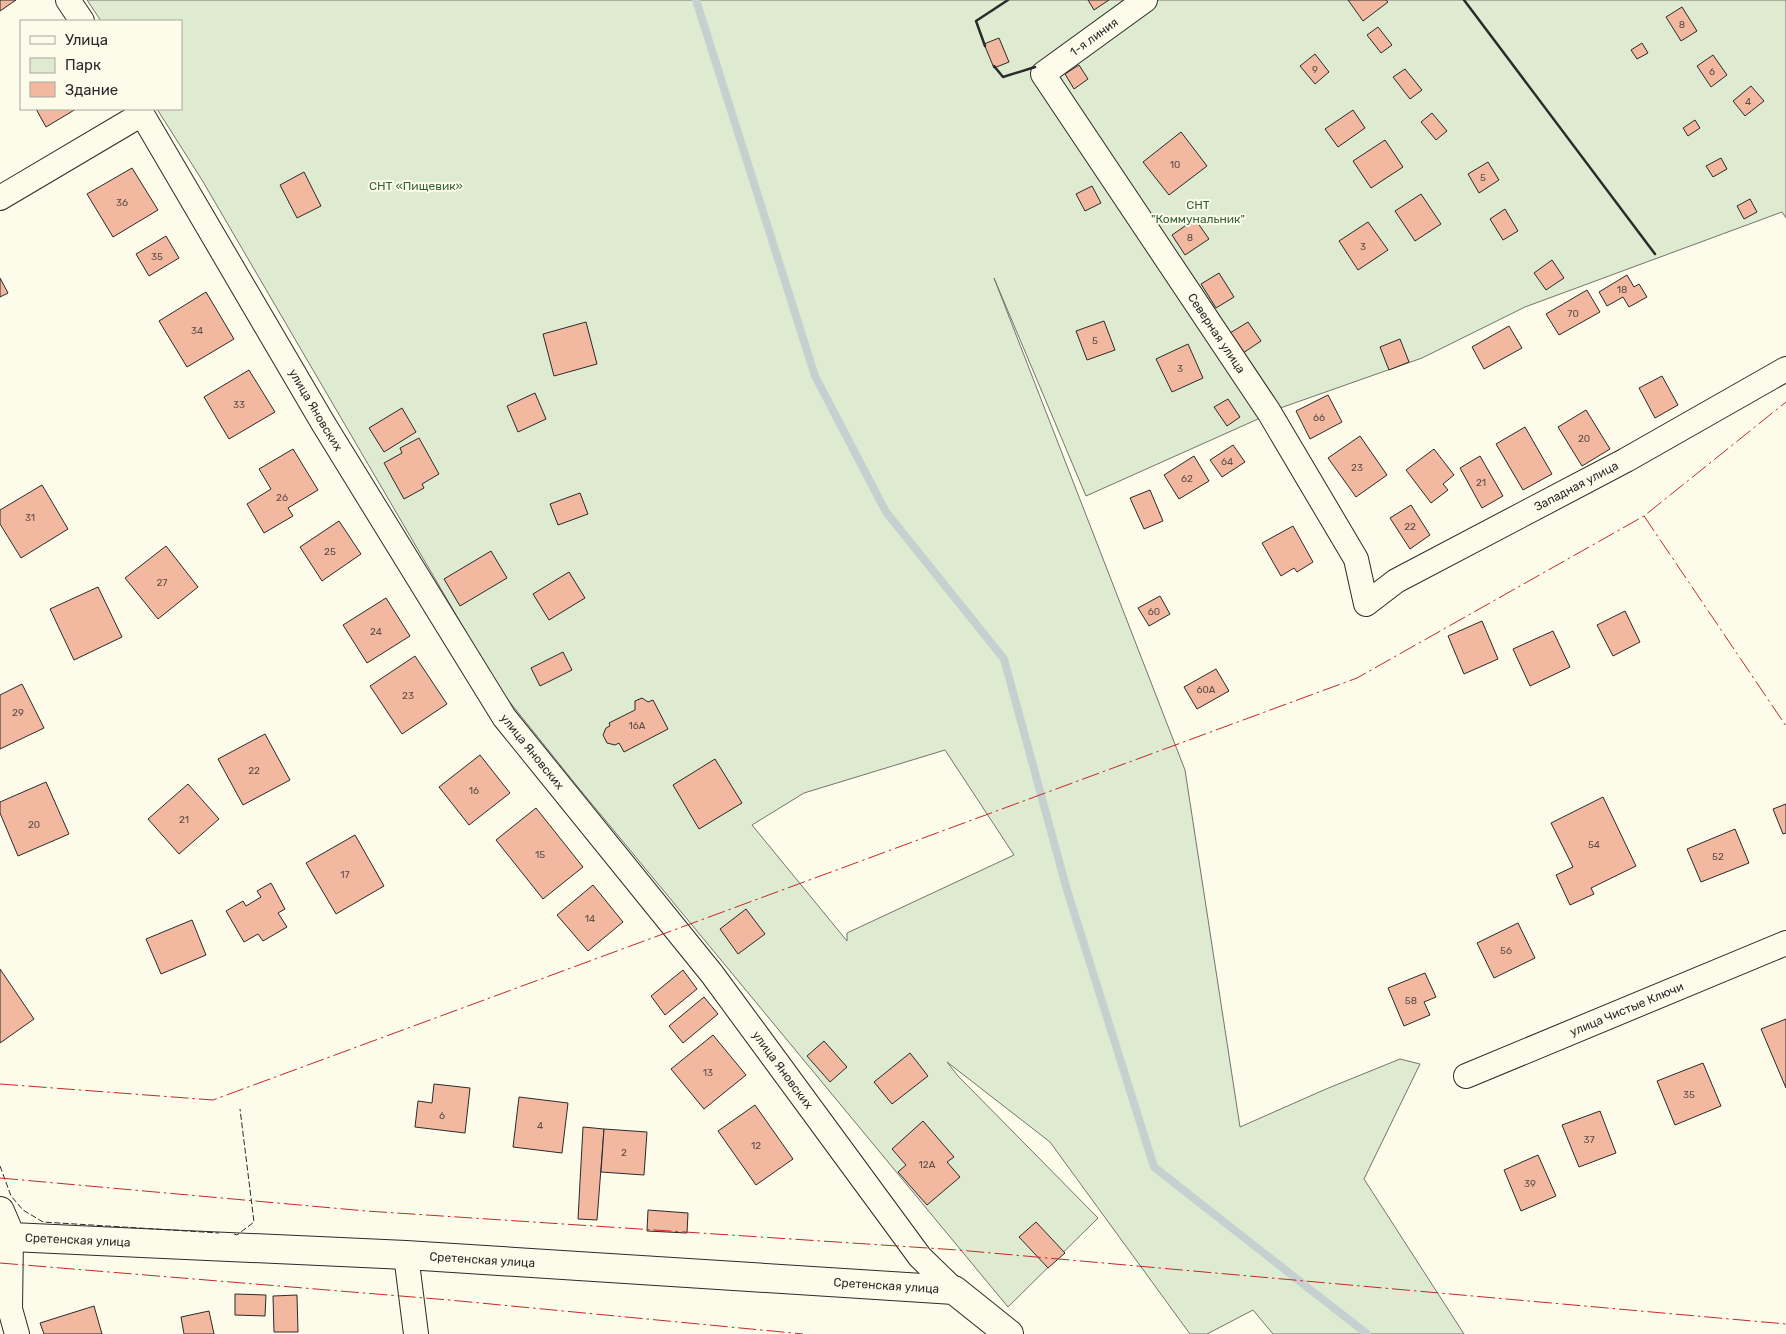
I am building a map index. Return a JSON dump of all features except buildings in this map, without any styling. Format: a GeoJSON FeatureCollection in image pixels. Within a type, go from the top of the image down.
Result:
{"type":"FeatureCollection","features":[{"type":"Feature","properties":{"kind":"street"},"geometry":{"type":"LineString","coordinates":[[68,0],[81,20]]}},
{"type":"Feature","properties":{"kind":"street","name":"1-я линия"},"geometry":{"type":"LineString","coordinates":[[1043,74],[1145,0]]}},
{"type":"Feature","properties":{"kind":"street","name":"Северная улица"},"geometry":{"type":"LineString","coordinates":[[1043,74],[1269,412],[1356,559],[1366,604]]}},
{"type":"Feature","properties":{"kind":"street"},"geometry":{"type":"LineString","coordinates":[[0,198],[140,111]]}},
{"type":"Feature","properties":{"kind":"street","name":"улица Яновских"},"geometry":{"type":"LineString","coordinates":[[140,111],[323,423],[504,717],[712,974],[920,1256],[954,1290],[1008,1334]]}},
{"type":"Feature","properties":{"kind":"street","name":"Западная улица"},"geometry":{"type":"LineString","coordinates":[[1366,604],[1396,580],[1626,460],[1786,368]]}},
{"type":"Feature","properties":{"kind":"street","name":"улица Чистые Ключи"},"geometry":{"type":"LineString","coordinates":[[1466,1076],[1786,943]]}},
{"type":"Feature","properties":{"kind":"street"},"geometry":{"type":"LineString","coordinates":[[0,1211],[11,1237],[10,1309],[17,1334]]}},
{"type":"Feature","properties":{"kind":"street","name":"Сретенская улица"},"geometry":{"type":"LineString","coordinates":[[11,1237],[406,1256],[954,1290]]}},
{"type":"Feature","properties":{"kind":"street"},"geometry":{"type":"LineString","coordinates":[[406,1256],[416,1334]]}},
{"type":"Feature","properties":{"kind":"green space"},"geometry":{"type":"Polygon","coordinates":[[[87,0],[1786,0],[1786,218],[1782,212],[1525,307],[1422,358],[1269,412],[1258,419],[1086,496],[994,278],[1185,770],[1240,1127],[1400,1059],[1420,1064],[1364,1179],[1464,1334],[1273,1334],[1253,1310],[1207,1334],[1190,1334],[1050,1142],[947,1062],[958,1076],[1098,1218],[1008,1307],[577,786],[500,690],[202,180],[158,110],[182,110],[182,20],[100,20],[87,0]],[[945,750],[804,793],[752,825],[847,941],[847,933],[1014,855],[945,750]]]}},
{"type":"Feature","properties":{"kind":"waterway"},"geometry":{"type":"LineString","coordinates":[[696,0],[815,376],[886,512],[1004,659],[1067,890],[1154,1167],[1367,1334]]}},
{"type":"Feature","properties":{"kind":"fence"},"geometry":{"type":"LineString","coordinates":[[234,1234],[237,1235],[254,1222],[240,1109]]}},
{"type":"Feature","properties":{"kind":"fence"},"geometry":{"type":"LineString","coordinates":[[0,1166],[11,1196],[23,1210],[43,1222],[219,1233]]}},
{"type":"Feature","properties":{"kind":"wall"},"geometry":{"type":"LineString","coordinates":[[985,46],[976,21],[1008,0]]}},
{"type":"Feature","properties":{"kind":"wall"},"geometry":{"type":"LineString","coordinates":[[1464,0],[1655,254]]}},
{"type":"Feature","properties":{"kind":"wall"},"geometry":{"type":"LineString","coordinates":[[994,66],[1003,77],[1035,67]]}},
{"type":"Feature","properties":{"kind":"power"},"geometry":{"type":"LineString","coordinates":[[0,1084],[213,1100],[1357,678],[1644,516],[1786,402]]}},
{"type":"Feature","properties":{"kind":"power"},"geometry":{"type":"LineString","coordinates":[[1644,516],[1786,726]]}},
{"type":"Feature","properties":{"kind":"power"},"geometry":{"type":"LineString","coordinates":[[0,1178],[366,1211],[958,1250],[1786,1324]]}},
{"type":"Feature","properties":{"kind":"power"},"geometry":{"type":"LineString","coordinates":[[0,1263],[449,1300],[803,1334]]}},
{"type":"Feature","properties":{"kind":"park label","name":"СНТ «Пищевик»"},"geometry":{"type":"Point","coordinates":[416,186]}},
{"type":"Feature","properties":{"kind":"park label","name":"СНТ \"Коммунальник\""},"geometry":{"type":"Point","coordinates":[1198,212]}}]}
